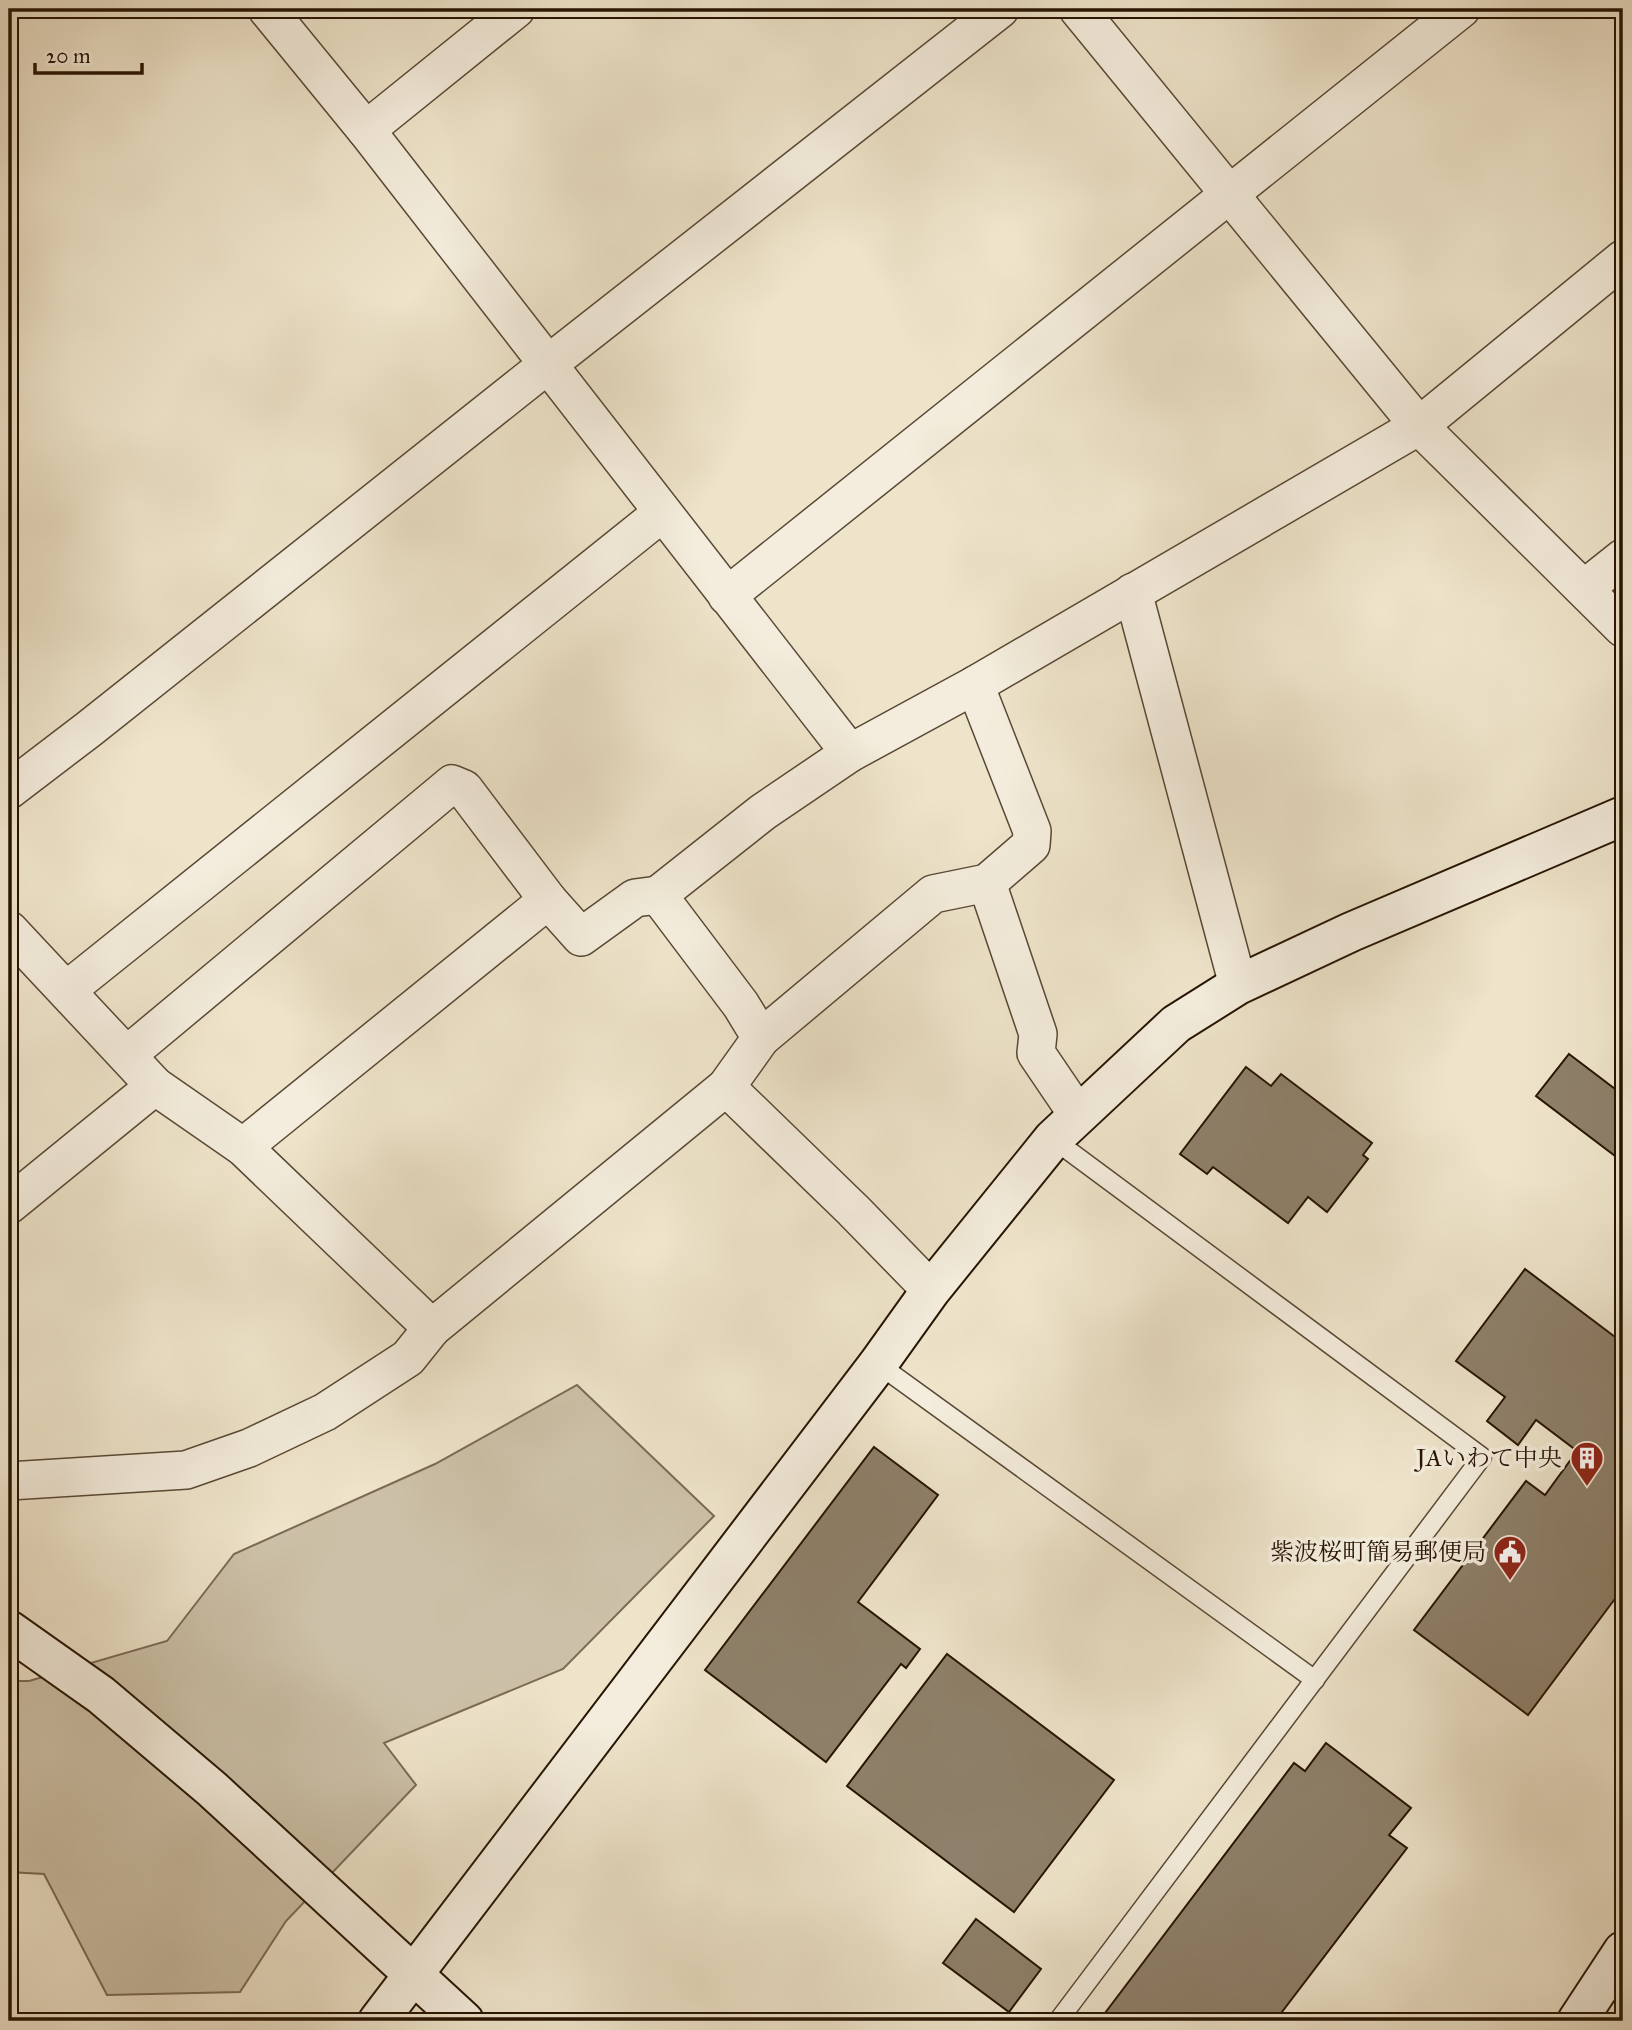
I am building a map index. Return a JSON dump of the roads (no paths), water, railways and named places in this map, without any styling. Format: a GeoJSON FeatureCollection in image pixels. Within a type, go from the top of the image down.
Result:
{"type":"FeatureCollection","features":[{"type":"Feature","properties":{"kind":"street"},"geometry":{"type":"LineString","coordinates":[[267,9],[366,130],[850,752]]}},
{"type":"Feature","properties":{"kind":"street"},"geometry":{"type":"LineString","coordinates":[[366,130],[516,9]]}},
{"type":"Feature","properties":{"kind":"street"},"geometry":{"type":"LineString","coordinates":[[9,790],[1000,9]]}},
{"type":"Feature","properties":{"kind":"street"},"geometry":{"type":"LineString","coordinates":[[1078,9],[1419,426],[1623,628]]}},
{"type":"Feature","properties":{"kind":"street"},"geometry":{"type":"LineString","coordinates":[[727,596],[1461,9]]}},
{"type":"Feature","properties":{"kind":"street"},"geometry":{"type":"LineString","coordinates":[[127,1055],[452,785],[464,789],[548,900],[581,937],[635,898],[659,895],[763,812],[850,752],[975,685],[1419,426],[1623,259]]}},
{"type":"Feature","properties":{"kind":"street"},"geometry":{"type":"LineString","coordinates":[[67,990],[662,513]]}},
{"type":"Feature","properties":{"kind":"street"},"geometry":{"type":"LineString","coordinates":[[1584,590],[1623,558]]}},
{"type":"Feature","properties":{"kind":"street"},"geometry":{"type":"LineString","coordinates":[[1133,592],[1238,985]]}},
{"type":"Feature","properties":{"kind":"street"},"geometry":{"type":"LineString","coordinates":[[9,1481],[186,1470],[248,1448],[325,1412],[408,1358],[432,1328],[726,1087],[761,1038],[933,894],[987,883],[1031,845],[1032,831],[975,685]]}},
{"type":"Feature","properties":{"kind":"street"},"geometry":{"type":"LineString","coordinates":[[378,2021],[878,1364],[931,1290],[1065,1127],[1175,1024],[1238,985],[1351,932],[1623,816]]}},
{"type":"Feature","properties":{"kind":"street"},"geometry":{"type":"LineString","coordinates":[[987,883],[1038,1034],[1036,1053],[1065,1127]]}},
{"type":"Feature","properties":{"kind":"street"},"geometry":{"type":"LineString","coordinates":[[659,895],[741,1005],[761,1038]]}},
{"type":"Feature","properties":{"kind":"street"},"geometry":{"type":"LineString","coordinates":[[243,1147],[548,900]]}},
{"type":"Feature","properties":{"kind":"street"},"geometry":{"type":"LineString","coordinates":[[9,930],[155,1086],[243,1147],[432,1328]]}},
{"type":"Feature","properties":{"kind":"street"},"geometry":{"type":"LineString","coordinates":[[9,1205],[155,1086]]}},
{"type":"Feature","properties":{"kind":"street"},"geometry":{"type":"LineString","coordinates":[[726,1087],[931,1290]]}},
{"type":"Feature","properties":{"kind":"street"},"geometry":{"type":"LineString","coordinates":[[9,1630],[101,1695],[212,1789],[464,2021]]}},
{"type":"Feature","properties":{"kind":"street"},"geometry":{"type":"LineString","coordinates":[[1577,2021],[1623,1951]]}},
{"type":"Feature","properties":{"kind":"lane"},"geometry":{"type":"LineString","coordinates":[[1058,2021],[1482,1457],[1065,1127]]}},
{"type":"Feature","properties":{"kind":"lane"},"geometry":{"type":"LineString","coordinates":[[878,1364],[1315,1680]]}},
{"type":"Feature","properties":{"kind":"place","name":"JAいわて中央"},"geometry":{"type":"Point","coordinates":[1587,1488]}},
{"type":"Feature","properties":{"kind":"place","name":"紫波桜町簡易郵便局"},"geometry":{"type":"Point","coordinates":[1510,1582]}}]}
